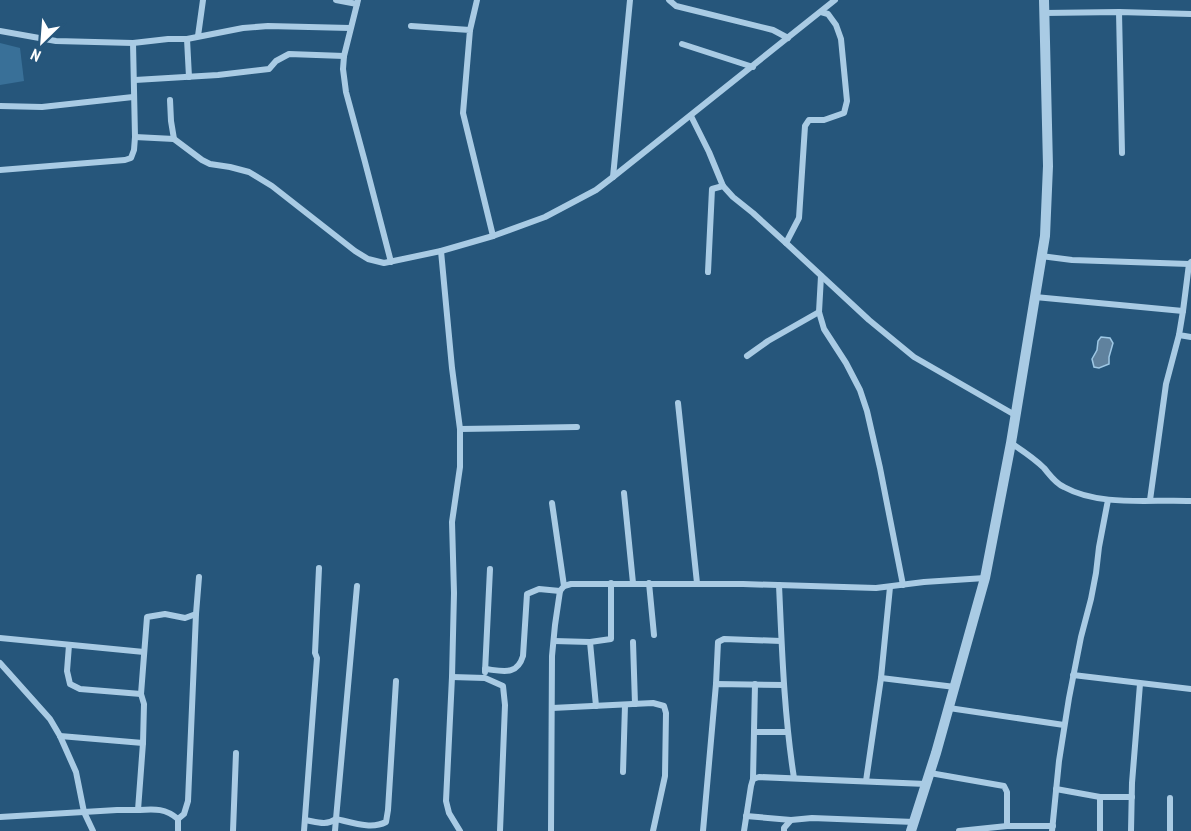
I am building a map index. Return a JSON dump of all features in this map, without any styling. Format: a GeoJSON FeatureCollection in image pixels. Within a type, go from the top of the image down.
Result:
{"type":"FeatureCollection","features":[{"type":"Feature","properties":{"kind":"street"},"geometry":{"type":"LineString","coordinates":[[198,36],[203,0]]}},
{"type":"Feature","properties":{"kind":"street"},"geometry":{"type":"LineString","coordinates":[[336,0],[357,2],[344,56],[346,92],[391,262]]}},
{"type":"Feature","properties":{"kind":"street"},"geometry":{"type":"LineString","coordinates":[[477,0],[470,30],[463,112],[493,236]]}},
{"type":"Feature","properties":{"kind":"street"},"geometry":{"type":"LineString","coordinates":[[613,177],[630,0]]}},
{"type":"Feature","properties":{"kind":"street"},"geometry":{"type":"LineString","coordinates":[[669,0],[676,6],[773,30],[788,38]]}},
{"type":"Feature","properties":{"kind":"street"},"geometry":{"type":"LineString","coordinates":[[135,137],[174,139],[210,164],[249,172],[272,186],[354,251],[368,259],[384,263],[391,262],[493,236],[545,217],[596,190],[836,0]]}},
{"type":"Feature","properties":{"kind":"street"},"geometry":{"type":"LineString","coordinates":[[746,816],[791,820],[812,818],[912,826],[949,708],[985,578],[1011,443],[1045,236],[1048,166],[1044,0]]}},
{"type":"Feature","properties":{"kind":"street"},"geometry":{"type":"LineString","coordinates":[[786,243],[799,218],[805,126],[809,120],[824,120],[844,113],[847,101],[841,39],[836,25],[828,14],[821,12]]}},
{"type":"Feature","properties":{"kind":"street"},"geometry":{"type":"LineString","coordinates":[[1119,12],[1122,153]]}},
{"type":"Feature","properties":{"kind":"street"},"geometry":{"type":"LineString","coordinates":[[1044,13],[1191,14]]}},
{"type":"Feature","properties":{"kind":"street"},"geometry":{"type":"LineString","coordinates":[[0,31],[56,41],[133,43],[187,39],[243,28],[268,26],[350,28]]}},
{"type":"Feature","properties":{"kind":"street"},"geometry":{"type":"LineString","coordinates":[[411,26],[470,30]]}},
{"type":"Feature","properties":{"kind":"street"},"geometry":{"type":"LineString","coordinates":[[187,39],[189,77]]}},
{"type":"Feature","properties":{"kind":"street"},"geometry":{"type":"LineString","coordinates":[[0,170],[131,158],[135,137],[133,43]]}},
{"type":"Feature","properties":{"kind":"street"},"geometry":{"type":"LineString","coordinates":[[682,44],[753,67]]}},
{"type":"Feature","properties":{"kind":"street"},"geometry":{"type":"LineString","coordinates":[[135,80],[269,69],[276,61],[289,54],[344,56]]}},
{"type":"Feature","properties":{"kind":"street"},"geometry":{"type":"LineString","coordinates":[[0,106],[42,107],[134,97]]}},
{"type":"Feature","properties":{"kind":"street"},"geometry":{"type":"LineString","coordinates":[[170,100],[174,139]]}},
{"type":"Feature","properties":{"kind":"street"},"geometry":{"type":"LineString","coordinates":[[691,116],[723,186],[733,197],[869,320],[914,357],[1015,415]]}},
{"type":"Feature","properties":{"kind":"street"},"geometry":{"type":"LineString","coordinates":[[708,272],[712,189],[723,186]]}},
{"type":"Feature","properties":{"kind":"street"},"geometry":{"type":"LineString","coordinates":[[441,251],[460,429],[460,467],[452,522],[454,554],[452,677],[446,801],[449,813],[460,831]]}},
{"type":"Feature","properties":{"kind":"street"},"geometry":{"type":"LineString","coordinates":[[1041,256],[1072,260],[1190,263],[1184,311],[1166,384],[1150,500]]}},
{"type":"Feature","properties":{"kind":"street"},"geometry":{"type":"LineString","coordinates":[[821,276],[819,312],[824,329],[846,363],[860,390],[867,411],[903,585]]}},
{"type":"Feature","properties":{"kind":"street"},"geometry":{"type":"LineString","coordinates":[[1035,297],[1184,311]]}},
{"type":"Feature","properties":{"kind":"street"},"geometry":{"type":"LineString","coordinates":[[747,356],[819,312]]}},
{"type":"Feature","properties":{"kind":"street"},"geometry":{"type":"LineString","coordinates":[[1179,334],[1191,337]]}},
{"type":"Feature","properties":{"kind":"street"},"geometry":{"type":"LineString","coordinates":[[678,403],[697,583]]}},
{"type":"Feature","properties":{"kind":"street"},"geometry":{"type":"LineString","coordinates":[[460,429],[577,428]]}},
{"type":"Feature","properties":{"kind":"street"},"geometry":{"type":"LineString","coordinates":[[1011,443],[1031,457],[1063,487],[1092,498],[1191,501]]}},
{"type":"Feature","properties":{"kind":"street"},"geometry":{"type":"LineString","coordinates":[[624,493],[633,583]]}},
{"type":"Feature","properties":{"kind":"street"},"geometry":{"type":"LineString","coordinates":[[959,831],[1007,826],[1052,829],[1064,725],[1091,599],[1108,500]]}},
{"type":"Feature","properties":{"kind":"street"},"geometry":{"type":"LineString","coordinates":[[551,831],[554,641],[562,588],[552,502]]}},
{"type":"Feature","properties":{"kind":"street"},"geometry":{"type":"LineString","coordinates":[[304,831],[317,658],[315,653],[320,568]]}},
{"type":"Feature","properties":{"kind":"street"},"geometry":{"type":"LineString","coordinates":[[485,678],[490,569]]}},
{"type":"Feature","properties":{"kind":"street"},"geometry":{"type":"LineString","coordinates":[[178,819],[184,814],[188,801],[199,577]]}},
{"type":"Feature","properties":{"kind":"street"},"geometry":{"type":"LineString","coordinates":[[486,669],[515,670],[521,665],[527,594],[539,589],[562,588],[571,584],[610,583],[876,588],[985,578]]}},
{"type":"Feature","properties":{"kind":"street"},"geometry":{"type":"LineString","coordinates":[[554,641],[590,642],[611,639],[610,583]]}},
{"type":"Feature","properties":{"kind":"street"},"geometry":{"type":"LineString","coordinates":[[649,583],[654,635]]}},
{"type":"Feature","properties":{"kind":"street"},"geometry":{"type":"LineString","coordinates":[[779,585],[783,685],[794,778]]}},
{"type":"Feature","properties":{"kind":"street"},"geometry":{"type":"LineString","coordinates":[[335,831],[357,586]]}},
{"type":"Feature","properties":{"kind":"street"},"geometry":{"type":"LineString","coordinates":[[866,781],[881,678],[890,587]]}},
{"type":"Feature","properties":{"kind":"street"},"geometry":{"type":"LineString","coordinates":[[138,810],[143,743],[144,704],[141,694],[147,617],[165,614],[185,618],[196,615]]}},
{"type":"Feature","properties":{"kind":"street"},"geometry":{"type":"LineString","coordinates":[[0,638],[144,652]]}},
{"type":"Feature","properties":{"kind":"street"},"geometry":{"type":"LineString","coordinates":[[703,831],[718,642],[724,639],[781,641]]}},
{"type":"Feature","properties":{"kind":"street"},"geometry":{"type":"LineString","coordinates":[[590,642],[596,706]]}},
{"type":"Feature","properties":{"kind":"street"},"geometry":{"type":"LineString","coordinates":[[633,642],[635,704]]}},
{"type":"Feature","properties":{"kind":"street"},"geometry":{"type":"LineString","coordinates":[[69,645],[67,671],[70,684],[80,689],[141,694]]}},
{"type":"Feature","properties":{"kind":"street"},"geometry":{"type":"LineString","coordinates":[[0,663],[50,718],[60,736],[76,772],[84,812],[93,831]]}},
{"type":"Feature","properties":{"kind":"street"},"geometry":{"type":"LineString","coordinates":[[1073,675],[1191,689]]}},
{"type":"Feature","properties":{"kind":"street"},"geometry":{"type":"LineString","coordinates":[[452,677],[485,678],[503,686],[505,705],[500,831]]}},
{"type":"Feature","properties":{"kind":"street"},"geometry":{"type":"LineString","coordinates":[[881,678],[955,687]]}},
{"type":"Feature","properties":{"kind":"street"},"geometry":{"type":"LineString","coordinates":[[305,820],[330,823],[336,819],[379,826],[386,822],[396,681]]}},
{"type":"Feature","properties":{"kind":"street"},"geometry":{"type":"LineString","coordinates":[[716,684],[783,685]]}},
{"type":"Feature","properties":{"kind":"street"},"geometry":{"type":"LineString","coordinates":[[744,831],[753,779],[755,684]]}},
{"type":"Feature","properties":{"kind":"street"},"geometry":{"type":"LineString","coordinates":[[1131,831],[1135,730],[1140,684]]}},
{"type":"Feature","properties":{"kind":"street"},"geometry":{"type":"LineString","coordinates":[[552,708],[653,703],[664,706],[666,713],[665,776],[653,831]]}},
{"type":"Feature","properties":{"kind":"street"},"geometry":{"type":"LineString","coordinates":[[623,772],[625,705]]}},
{"type":"Feature","properties":{"kind":"street"},"geometry":{"type":"LineString","coordinates":[[949,708],[1064,725]]}},
{"type":"Feature","properties":{"kind":"street"},"geometry":{"type":"LineString","coordinates":[[754,732],[787,732]]}},
{"type":"Feature","properties":{"kind":"street"},"geometry":{"type":"LineString","coordinates":[[60,736],[143,743]]}},
{"type":"Feature","properties":{"kind":"street"},"geometry":{"type":"LineString","coordinates":[[233,831],[236,753]]}},
{"type":"Feature","properties":{"kind":"street"},"geometry":{"type":"LineString","coordinates":[[930,772],[1004,786],[1007,792],[1007,826]]}},
{"type":"Feature","properties":{"kind":"street"},"geometry":{"type":"LineString","coordinates":[[753,779],[759,777],[794,778],[926,784]]}},
{"type":"Feature","properties":{"kind":"street"},"geometry":{"type":"LineString","coordinates":[[1056,789],[1100,797],[1132,797]]}},
{"type":"Feature","properties":{"kind":"street"},"geometry":{"type":"LineString","coordinates":[[1100,797],[1100,831]]}},
{"type":"Feature","properties":{"kind":"street"},"geometry":{"type":"LineString","coordinates":[[1170,798],[1170,831]]}},
{"type":"Feature","properties":{"kind":"street"},"geometry":{"type":"LineString","coordinates":[[0,817],[148,809],[168,811],[178,819]]}},
{"type":"Feature","properties":{"kind":"street"},"geometry":{"type":"LineString","coordinates":[[178,819],[178,831]]}},
{"type":"Feature","properties":{"kind":"street"},"geometry":{"type":"LineString","coordinates":[[784,831],[791,820]]}},
{"type":"Feature","properties":{"kind":"shaded area"},"geometry":{"type":"Polygon","coordinates":[[[0,43],[20,48],[24,81],[0,85],[0,43]]]}},
{"type":"Feature","properties":{"kind":"shaded area"},"geometry":{"type":"Polygon","coordinates":[[[1101,337],[1110,338],[1113,343],[1109,364],[1099,368],[1094,367],[1092,359],[1101,337]]]}}]}
